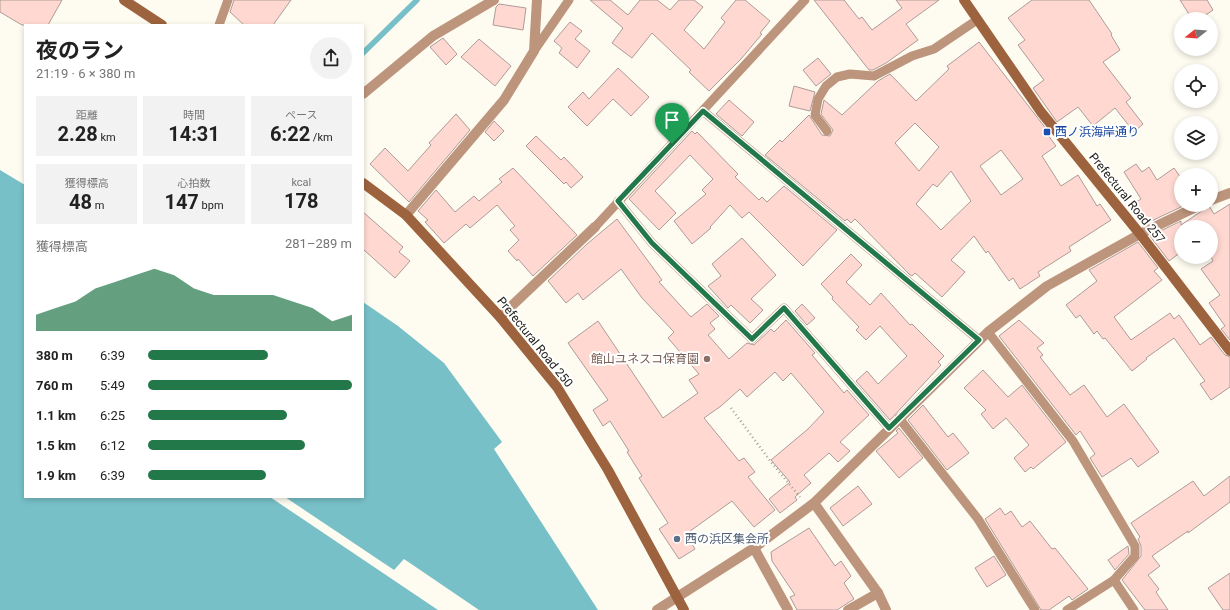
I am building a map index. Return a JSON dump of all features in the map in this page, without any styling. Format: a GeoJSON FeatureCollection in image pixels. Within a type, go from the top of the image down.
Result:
{"type":"FeatureCollection","features":[{"type":"Feature","properties":{"kind":"main road"},"geometry":{"type":"LineString","coordinates":[[124,0],[160,24]]}},
{"type":"Feature","properties":{"kind":"main road","name":"Prefectural Road 257"},"geometry":{"type":"LineString","coordinates":[[964,0],[1041,112],[1140,234],[1230,352]]}},
{"type":"Feature","properties":{"kind":"main road","name":"Prefectural Road 250"},"geometry":{"type":"LineString","coordinates":[[364,184],[406,215],[500,316],[557,387],[608,470],[684,610]]}},
{"type":"Feature","properties":{"kind":"street"},"geometry":{"type":"LineString","coordinates":[[364,93],[433,36],[494,0]]}},
{"type":"Feature","properties":{"kind":"street"},"geometry":{"type":"LineString","coordinates":[[406,215],[504,100],[534,51],[538,0]]}},
{"type":"Feature","properties":{"kind":"street"},"geometry":{"type":"LineString","coordinates":[[1218,197],[1230,193]]}},
{"type":"Feature","properties":{"kind":"street"},"geometry":{"type":"LineString","coordinates":[[657,610],[754,548],[814,503],[979,340],[1047,286],[1140,234],[1186,212]]}},
{"type":"Feature","properties":{"kind":"street"},"geometry":{"type":"LineString","coordinates":[[500,316],[594,227]]}},
{"type":"Feature","properties":{"kind":"street"},"geometry":{"type":"LineString","coordinates":[[814,503],[878,593],[886,610]]}},
{"type":"Feature","properties":{"kind":"street"},"geometry":{"type":"LineString","coordinates":[[754,548],[788,610]]}},
{"type":"Feature","properties":{"kind":"street"},"geometry":{"type":"LineString","coordinates":[[848,610],[878,593]]}},
{"type":"Feature","properties":{"kind":"lane"},"geometry":{"type":"LineString","coordinates":[[219,24],[228,0]]}},
{"type":"Feature","properties":{"kind":"lane"},"geometry":{"type":"LineString","coordinates":[[534,51],[569,0]]}},
{"type":"Feature","properties":{"kind":"lane"},"geometry":{"type":"LineString","coordinates":[[594,227],[805,0]]}},
{"type":"Feature","properties":{"kind":"lane"},"geometry":{"type":"LineString","coordinates":[[828,131],[815,115],[818,99],[826,86],[837,77],[850,74],[874,76],[912,56],[934,49],[977,20]]}},
{"type":"Feature","properties":{"kind":"lane"},"geometry":{"type":"LineString","coordinates":[[703,111],[979,340]]}},
{"type":"Feature","properties":{"kind":"lane"},"geometry":{"type":"LineString","coordinates":[[618,201],[652,243],[752,339],[784,308],[889,428]]}},
{"type":"Feature","properties":{"kind":"lane"},"geometry":{"type":"LineString","coordinates":[[988,332],[1073,441],[1135,546],[1135,556],[1114,580],[1067,610]]}},
{"type":"Feature","properties":{"kind":"lane"},"geometry":{"type":"LineString","coordinates":[[899,418],[978,519],[1035,610]]}},
{"type":"Feature","properties":{"kind":"lane"},"geometry":{"type":"LineString","coordinates":[[1114,580],[1134,610]]}},
{"type":"Feature","properties":{"kind":"path"},"geometry":{"type":"LineString","coordinates":[[731,408],[771,462],[803,500]]}},
{"type":"Feature","properties":{"kind":"water"},"geometry":{"type":"Polygon","coordinates":[[[0,170],[24,184],[24,498],[271,498],[438,610],[0,610],[0,170]]]}},
{"type":"Feature","properties":{"kind":"water"},"geometry":{"type":"Polygon","coordinates":[[[364,303],[398,326],[444,363],[502,442],[494,449],[598,610],[479,610],[404,559],[394,570],[286,498],[364,498],[364,303]]]}},
{"type":"Feature","properties":{"kind":"building"},"geometry":{"type":"Polygon","coordinates":[[[0,0],[62,0],[49,24],[22,25],[0,12],[0,0]]]}},
{"type":"Feature","properties":{"kind":"building"},"geometry":{"type":"Polygon","coordinates":[[[234,0],[291,0],[274,24],[243,24],[230,12],[234,0]]]}},
{"type":"Feature","properties":{"kind":"building"},"geometry":{"type":"Polygon","coordinates":[[[590,0],[610,0],[628,15],[640,0],[657,0],[670,10],[679,0],[694,0],[703,7],[684,30],[704,49],[725,22],[721,18],[736,0],[745,0],[770,21],[760,33],[762,34],[741,59],[709,91],[689,72],[691,70],[652,33],[632,58],[612,43],[623,28],[590,0]]]}},
{"type":"Feature","properties":{"kind":"building"},"geometry":{"type":"Polygon","coordinates":[[[814,0],[844,0],[859,19],[862,17],[872,30],[902,8],[896,0],[939,0],[906,24],[918,40],[886,63],[873,70],[869,70],[814,0]]]}},
{"type":"Feature","properties":{"kind":"building"},"geometry":{"type":"Polygon","coordinates":[[[1032,0],[1089,0],[1112,34],[1111,35],[1120,50],[1103,62],[1131,98],[1126,102],[1143,124],[1134,132],[1115,108],[1093,126],[1078,107],[1057,122],[1033,88],[1044,80],[1018,45],[1025,40],[1008,18],[1032,0]]]}},
{"type":"Feature","properties":{"kind":"building"},"geometry":{"type":"Polygon","coordinates":[[[1180,0],[1207,0],[1213,10],[1210,12],[1188,12],[1180,0]]]}},
{"type":"Feature","properties":{"kind":"building"},"geometry":{"type":"Polygon","coordinates":[[[499,4],[526,8],[523,30],[493,25],[496,7],[499,4]]]}},
{"type":"Feature","properties":{"kind":"building"},"geometry":{"type":"Polygon","coordinates":[[[570,22],[582,31],[575,39],[590,51],[577,68],[559,53],[562,48],[554,41],[570,22]]]}},
{"type":"Feature","properties":{"kind":"building"},"geometry":{"type":"Polygon","coordinates":[[[443,38],[457,54],[446,65],[430,47],[443,38]]]}},
{"type":"Feature","properties":{"kind":"building"},"geometry":{"type":"Polygon","coordinates":[[[479,39],[511,66],[495,86],[461,57],[479,39]]]}},
{"type":"Feature","properties":{"kind":"building"},"geometry":{"type":"Polygon","coordinates":[[[979,42],[1047,130],[1045,131],[1056,146],[1042,156],[1061,186],[1078,175],[1097,206],[1100,204],[1111,220],[1069,247],[1071,251],[1038,272],[1040,276],[1020,289],[1013,278],[1009,281],[988,251],[986,253],[974,236],[951,260],[965,272],[942,297],[915,273],[912,276],[909,274],[855,219],[851,223],[847,219],[845,221],[765,155],[780,140],[782,142],[809,115],[822,135],[830,136],[833,130],[821,114],[824,100],[842,115],[878,81],[890,74],[916,101],[949,69],[947,66],[979,42]],[[915,123],[895,143],[919,171],[939,147],[915,123]],[[1001,150],[980,166],[1001,195],[1023,179],[1001,150]],[[951,171],[937,187],[933,184],[916,204],[941,230],[971,201],[951,171]]]}},
{"type":"Feature","properties":{"kind":"building"},"geometry":{"type":"Polygon","coordinates":[[[818,58],[831,74],[816,86],[803,70],[818,58]]]}},
{"type":"Feature","properties":{"kind":"building"},"geometry":{"type":"Polygon","coordinates":[[[618,68],[649,97],[631,116],[613,99],[587,126],[568,107],[583,92],[589,99],[618,68]]]}},
{"type":"Feature","properties":{"kind":"building"},"geometry":{"type":"Polygon","coordinates":[[[794,86],[815,92],[810,111],[789,106],[794,86]]]}},
{"type":"Feature","properties":{"kind":"building"},"geometry":{"type":"Polygon","coordinates":[[[729,100],[754,122],[742,136],[716,114],[729,100]]]}},
{"type":"Feature","properties":{"kind":"building"},"geometry":{"type":"Polygon","coordinates":[[[456,114],[470,130],[409,202],[370,164],[385,148],[408,171],[431,145],[429,143],[456,114]]]}},
{"type":"Feature","properties":{"kind":"building"},"geometry":{"type":"Polygon","coordinates":[[[494,121],[504,131],[494,141],[485,132],[494,121]]]}},
{"type":"Feature","properties":{"kind":"building"},"geometry":{"type":"Polygon","coordinates":[[[692,131],[695,134],[697,132],[738,174],[735,177],[759,200],[762,197],[767,202],[784,186],[837,230],[803,266],[749,212],[742,218],[730,205],[710,227],[711,228],[692,244],[674,221],[706,194],[702,190],[713,179],[690,155],[655,191],[676,213],[659,230],[629,199],[692,131]]]}},
{"type":"Feature","properties":{"kind":"building"},"geometry":{"type":"Polygon","coordinates":[[[536,136],[561,160],[564,157],[583,177],[571,188],[566,182],[564,184],[526,146],[536,136]]]}},
{"type":"Feature","properties":{"kind":"building"},"geometry":{"type":"Polygon","coordinates":[[[1136,164],[1142,172],[1149,167],[1157,180],[1174,168],[1174,210],[1145,224],[1132,205],[1141,199],[1124,172],[1136,164]]]}},
{"type":"Feature","properties":{"kind":"building"},"geometry":{"type":"Polygon","coordinates":[[[513,168],[577,235],[533,276],[518,259],[517,261],[508,251],[519,240],[510,230],[515,226],[497,205],[470,228],[466,224],[444,243],[425,222],[428,220],[418,211],[436,190],[455,212],[474,196],[479,201],[502,182],[499,179],[513,168]]]}},
{"type":"Feature","properties":{"kind":"building"},"geometry":{"type":"Polygon","coordinates":[[[1230,204],[1230,340],[1221,329],[1225,326],[1209,303],[1220,295],[1201,269],[1208,264],[1218,264],[1218,220],[1188,220],[1200,212],[1213,212],[1214,214],[1230,204]]]}},
{"type":"Feature","properties":{"kind":"building"},"geometry":{"type":"Polygon","coordinates":[[[364,213],[403,247],[399,252],[410,261],[395,278],[364,250],[364,213]]]}},
{"type":"Feature","properties":{"kind":"building"},"geometry":{"type":"Polygon","coordinates":[[[617,219],[662,280],[659,282],[691,317],[707,304],[719,316],[710,323],[715,329],[708,335],[729,359],[747,343],[754,345],[771,329],[774,332],[786,320],[815,353],[812,355],[844,393],[847,390],[869,415],[840,442],[850,451],[838,462],[829,453],[804,475],[811,483],[795,497],[797,500],[780,513],[769,499],[790,482],[771,460],[808,429],[824,412],[791,373],[783,381],[775,372],[747,397],[740,389],[721,406],[704,418],[739,461],[744,458],[755,472],[748,477],[775,510],[754,527],[732,501],[686,534],[695,549],[679,559],[659,529],[668,523],[639,478],[642,476],[627,452],[629,451],[610,421],[603,426],[593,410],[608,400],[568,343],[598,321],[663,418],[698,393],[689,380],[699,374],[668,338],[674,332],[642,298],[621,269],[583,300],[578,293],[566,303],[548,281],[587,244],[617,219]]]}},
{"type":"Feature","properties":{"kind":"building"},"geometry":{"type":"Polygon","coordinates":[[[1174,224],[1174,257],[1169,261],[1150,236],[1174,224]]]}},
{"type":"Feature","properties":{"kind":"building"},"geometry":{"type":"Polygon","coordinates":[[[742,238],[776,275],[751,299],[763,310],[750,323],[731,305],[728,308],[708,286],[721,276],[712,264],[742,238]]]}},
{"type":"Feature","properties":{"kind":"building"},"geometry":{"type":"Polygon","coordinates":[[[1138,242],[1158,268],[1154,271],[1162,280],[1114,317],[1131,340],[1170,313],[1174,319],[1179,315],[1200,345],[1211,337],[1225,355],[1230,357],[1230,387],[1211,400],[1200,384],[1205,381],[1174,338],[1146,358],[1147,359],[1132,371],[1105,338],[1103,339],[1097,331],[1094,334],[1080,315],[1076,318],[1066,305],[1097,281],[1089,270],[1138,242]]]}},
{"type":"Feature","properties":{"kind":"building"},"geometry":{"type":"Polygon","coordinates":[[[851,254],[862,265],[846,282],[870,305],[881,293],[910,325],[912,324],[944,356],[938,362],[941,365],[890,420],[856,381],[867,371],[878,384],[907,356],[880,326],[866,340],[856,330],[859,327],[832,299],[833,297],[821,284],[851,254]]]}},
{"type":"Feature","properties":{"kind":"building"},"geometry":{"type":"Polygon","coordinates":[[[802,304],[815,318],[807,325],[795,311],[802,304]]]}},
{"type":"Feature","properties":{"kind":"building"},"geometry":{"type":"Polygon","coordinates":[[[1019,320],[1044,343],[1037,348],[1043,355],[1040,357],[1070,395],[1084,385],[1107,417],[1124,404],[1159,452],[1138,467],[1131,458],[1102,477],[1090,458],[1095,454],[1080,431],[1076,435],[999,336],[1019,320]]]}},
{"type":"Feature","properties":{"kind":"building"},"geometry":{"type":"Polygon","coordinates":[[[983,370],[1008,397],[1022,385],[1066,442],[1033,469],[1031,467],[1025,472],[1014,458],[1029,445],[1006,418],[993,429],[981,414],[986,410],[964,388],[983,370]]]}},
{"type":"Feature","properties":{"kind":"building"},"geometry":{"type":"Polygon","coordinates":[[[923,405],[948,437],[953,433],[969,453],[947,470],[908,420],[923,405]]]}},
{"type":"Feature","properties":{"kind":"building"},"geometry":{"type":"Polygon","coordinates":[[[899,428],[923,458],[899,478],[876,451],[898,433],[896,431],[899,428]]]}},
{"type":"Feature","properties":{"kind":"building"},"geometry":{"type":"Polygon","coordinates":[[[1230,476],[1230,502],[1188,533],[1188,531],[1152,556],[1160,566],[1148,575],[1159,589],[1156,592],[1168,610],[1145,610],[1122,580],[1141,556],[1141,546],[1138,539],[1140,537],[1131,523],[1193,481],[1204,496],[1230,476]]]}},
{"type":"Feature","properties":{"kind":"building"},"geometry":{"type":"Polygon","coordinates":[[[858,486],[872,504],[843,526],[830,508],[858,486]]]}},
{"type":"Feature","properties":{"kind":"building"},"geometry":{"type":"Polygon","coordinates":[[[1000,508],[1005,515],[1011,511],[1022,527],[1030,521],[1052,549],[1055,548],[1088,589],[1072,600],[1069,596],[1049,610],[1041,610],[985,519],[1000,508]]]}},
{"type":"Feature","properties":{"kind":"building"},"geometry":{"type":"Polygon","coordinates":[[[809,528],[835,566],[841,561],[851,576],[844,583],[854,599],[837,610],[797,610],[790,597],[795,595],[772,561],[771,552],[809,528]]]}},
{"type":"Feature","properties":{"kind":"building"},"geometry":{"type":"Polygon","coordinates":[[[1128,546],[1129,554],[1115,570],[1108,560],[1128,546]]]}},
{"type":"Feature","properties":{"kind":"building"},"geometry":{"type":"Polygon","coordinates":[[[994,556],[1006,575],[987,587],[975,568],[994,556]]]}},
{"type":"Feature","properties":{"kind":"building"},"geometry":{"type":"Polygon","coordinates":[[[1230,573],[1230,610],[1223,610],[1208,588],[1230,573]]]}},
{"type":"Feature","properties":{"kind":"waterway"},"geometry":{"type":"LineString","coordinates":[[364,52],[417,0]]}},
{"type":"Feature","properties":{"kind":"place","name":"西ノ浜海岸通り"},"geometry":{"type":"Point","coordinates":[1047,132]}},
{"type":"Feature","properties":{"kind":"place","name":"館山ユネスコ保育園"},"geometry":{"type":"Point","coordinates":[707,359]}},
{"type":"Feature","properties":{"kind":"place","name":"西の浜区集会所"},"geometry":{"type":"Point","coordinates":[677,539]}},
{"type":"Feature","properties":{"kind":"route"},"geometry":{"type":"LineString","coordinates":[[703,111],[979,340],[889,428],[784,308],[752,339],[652,243],[618,201],[672,144],[703,111]]}}]}
